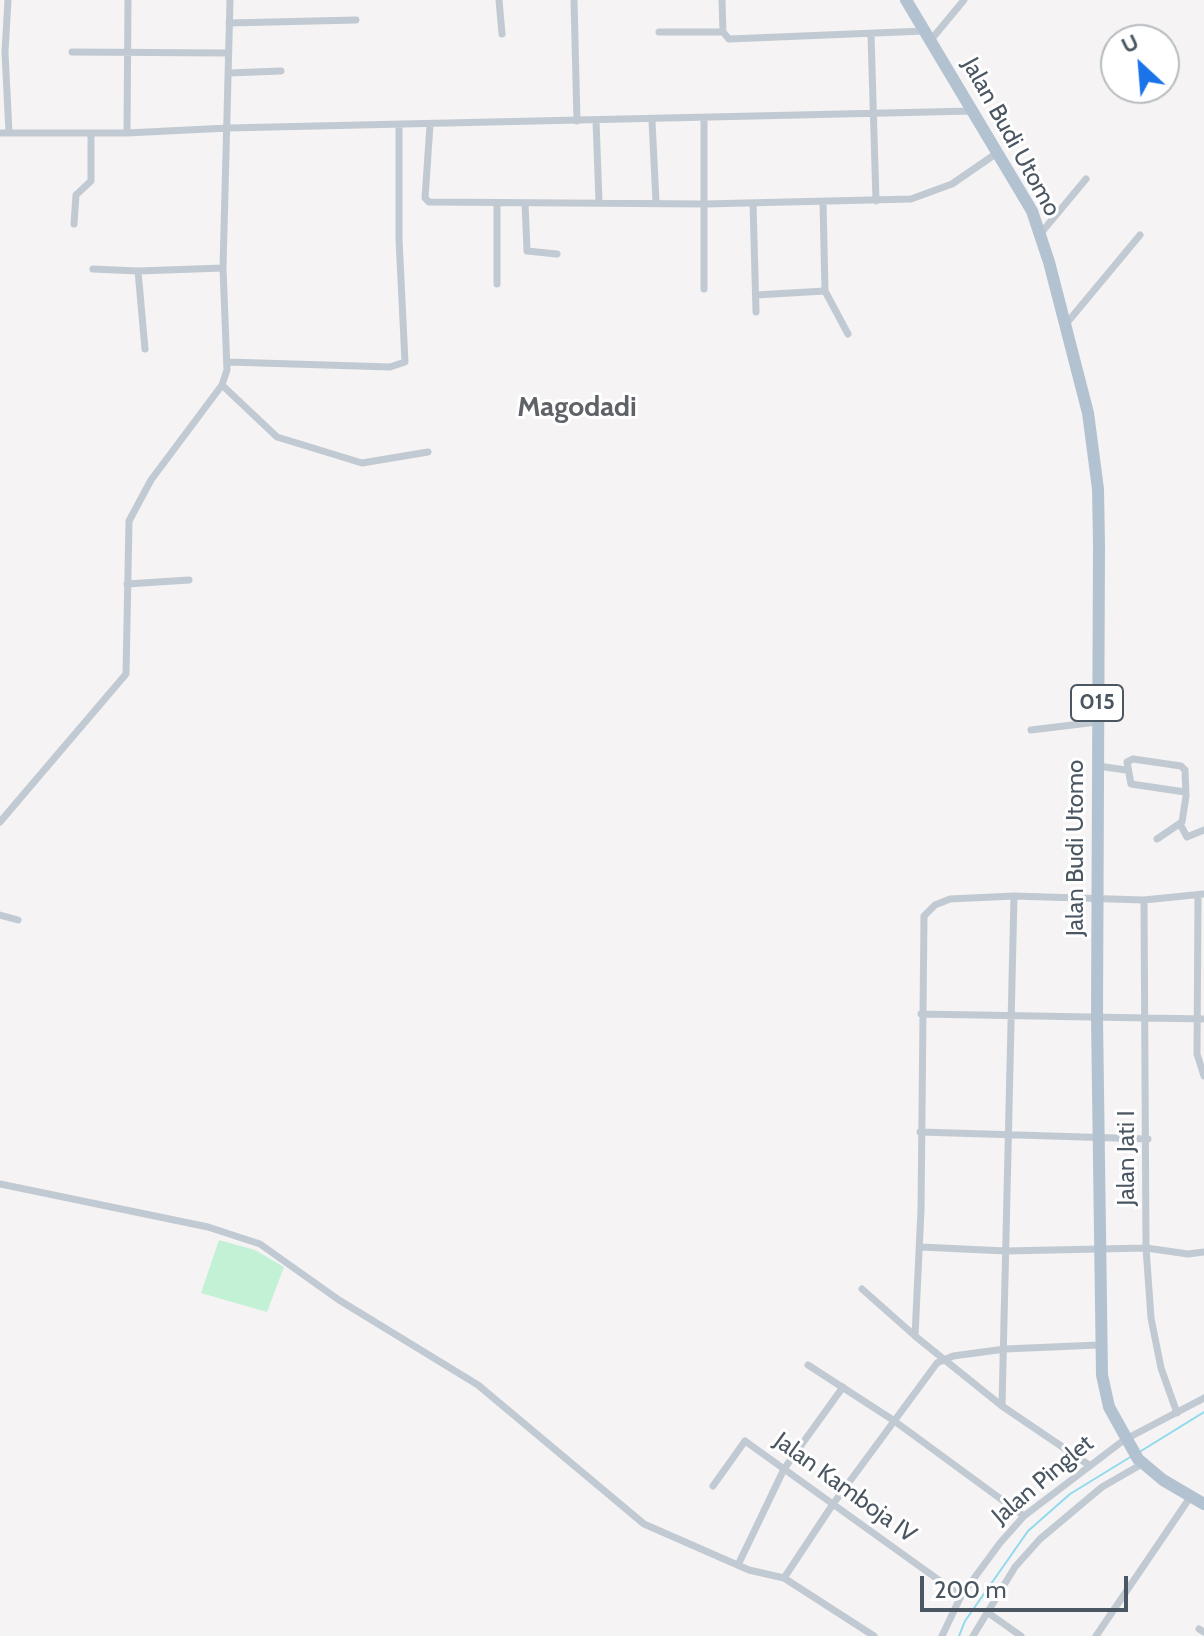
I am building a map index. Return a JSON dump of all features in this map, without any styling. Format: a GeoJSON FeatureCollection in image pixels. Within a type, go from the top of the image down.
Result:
{"type":"FeatureCollection","features":[{"type":"Feature","properties":{"kind":"main road","name":"Jalan Budi Utomo"},"geometry":{"type":"LineString","coordinates":[[906,0],[1041,233],[1088,413],[1098,489],[1099,1345],[1105,1391],[1126,1442],[1140,1462],[1204,1504]]}},
{"type":"Feature","properties":{"kind":"street"},"geometry":{"type":"LineString","coordinates":[[8,0],[5,133],[704,120],[973,111]]}},
{"type":"Feature","properties":{"kind":"street"},"geometry":{"type":"LineString","coordinates":[[127,133],[128,0]]}},
{"type":"Feature","properties":{"kind":"street"},"geometry":{"type":"LineString","coordinates":[[0,822],[126,674],[129,521],[151,480],[222,385],[228,362],[223,268],[230,0]]}},
{"type":"Feature","properties":{"kind":"street"},"geometry":{"type":"LineString","coordinates":[[499,0],[502,34]]}},
{"type":"Feature","properties":{"kind":"street"},"geometry":{"type":"LineString","coordinates":[[574,0],[577,121]]}},
{"type":"Feature","properties":{"kind":"street"},"geometry":{"type":"LineString","coordinates":[[722,0],[723,32],[729,39],[928,36],[964,0]]}},
{"type":"Feature","properties":{"kind":"street"},"geometry":{"type":"LineString","coordinates":[[229,23],[356,20]]}},
{"type":"Feature","properties":{"kind":"street"},"geometry":{"type":"LineString","coordinates":[[659,32],[723,32]]}},
{"type":"Feature","properties":{"kind":"street"},"geometry":{"type":"LineString","coordinates":[[871,35],[876,201]]}},
{"type":"Feature","properties":{"kind":"street"},"geometry":{"type":"LineString","coordinates":[[72,52],[228,53]]}},
{"type":"Feature","properties":{"kind":"street"},"geometry":{"type":"LineString","coordinates":[[229,73],[281,71]]}},
{"type":"Feature","properties":{"kind":"street"},"geometry":{"type":"LineString","coordinates":[[596,120],[599,202]]}},
{"type":"Feature","properties":{"kind":"street"},"geometry":{"type":"LineString","coordinates":[[704,120],[704,289]]}},
{"type":"Feature","properties":{"kind":"street"},"geometry":{"type":"LineString","coordinates":[[652,121],[656,202]]}},
{"type":"Feature","properties":{"kind":"street"},"geometry":{"type":"LineString","coordinates":[[228,362],[390,367],[405,362],[399,239],[399,125]]}},
{"type":"Feature","properties":{"kind":"street"},"geometry":{"type":"LineString","coordinates":[[430,125],[425,199],[497,203],[705,204],[911,199],[932,193],[997,153]]}},
{"type":"Feature","properties":{"kind":"street"},"geometry":{"type":"LineString","coordinates":[[74,224],[76,195],[91,181],[91,133]]}},
{"type":"Feature","properties":{"kind":"street"},"geometry":{"type":"LineString","coordinates":[[1041,233],[1086,179]]}},
{"type":"Feature","properties":{"kind":"street"},"geometry":{"type":"LineString","coordinates":[[823,202],[825,291],[848,334]]}},
{"type":"Feature","properties":{"kind":"street"},"geometry":{"type":"LineString","coordinates":[[497,203],[497,284]]}},
{"type":"Feature","properties":{"kind":"street"},"geometry":{"type":"LineString","coordinates":[[525,203],[527,251],[557,254]]}},
{"type":"Feature","properties":{"kind":"street"},"geometry":{"type":"LineString","coordinates":[[753,203],[756,312]]}},
{"type":"Feature","properties":{"kind":"street"},"geometry":{"type":"LineString","coordinates":[[1066,324],[1140,235]]}},
{"type":"Feature","properties":{"kind":"street"},"geometry":{"type":"LineString","coordinates":[[93,269],[223,268]]}},
{"type":"Feature","properties":{"kind":"street"},"geometry":{"type":"LineString","coordinates":[[138,271],[145,349]]}},
{"type":"Feature","properties":{"kind":"street"},"geometry":{"type":"LineString","coordinates":[[756,295],[825,291]]}},
{"type":"Feature","properties":{"kind":"street"},"geometry":{"type":"LineString","coordinates":[[222,385],[277,437],[362,463],[428,452]]}},
{"type":"Feature","properties":{"kind":"street"},"geometry":{"type":"LineString","coordinates":[[127,584],[189,580]]}},
{"type":"Feature","properties":{"kind":"street"},"geometry":{"type":"LineString","coordinates":[[1031,730],[1097,722]]}},
{"type":"Feature","properties":{"kind":"street"},"geometry":{"type":"LineString","coordinates":[[1185,792],[1131,784],[1126,770],[1127,762],[1133,759],[1181,766],[1185,770],[1185,792],[1180,824],[1187,837],[1204,830]]}},
{"type":"Feature","properties":{"kind":"street"},"geometry":{"type":"LineString","coordinates":[[1098,766],[1126,770]]}},
{"type":"Feature","properties":{"kind":"street"},"geometry":{"type":"LineString","coordinates":[[1157,839],[1180,824]]}},
{"type":"Feature","properties":{"kind":"street"},"geometry":{"type":"LineString","coordinates":[[915,1336],[920,1247],[923,924],[928,910],[950,899],[1014,896],[1144,900],[1201,895],[1197,1054],[1204,1074]]}},
{"type":"Feature","properties":{"kind":"street"},"geometry":{"type":"LineString","coordinates":[[1002,1406],[1014,896]]}},
{"type":"Feature","properties":{"kind":"street","name":"Jalan Jati I"},"geometry":{"type":"LineString","coordinates":[[1144,900],[1148,1139],[1146,1248],[1158,1356],[1177,1413]]}},
{"type":"Feature","properties":{"kind":"street"},"geometry":{"type":"LineString","coordinates":[[0,915],[18,920]]}},
{"type":"Feature","properties":{"kind":"street"},"geometry":{"type":"LineString","coordinates":[[921,1014],[1200,1018]]}},
{"type":"Feature","properties":{"kind":"street"},"geometry":{"type":"LineString","coordinates":[[920,1132],[1148,1139]]}},
{"type":"Feature","properties":{"kind":"street"},"geometry":{"type":"LineString","coordinates":[[0,1184],[208,1227],[260,1244],[339,1300],[478,1385],[644,1524],[738,1565],[784,1578],[874,1636]]}},
{"type":"Feature","properties":{"kind":"street"},"geometry":{"type":"LineString","coordinates":[[920,1247],[1006,1251],[1146,1248],[1188,1254],[1204,1252]]}},
{"type":"Feature","properties":{"kind":"street"},"geometry":{"type":"LineString","coordinates":[[862,1289],[942,1359],[1002,1406],[1089,1465]]}},
{"type":"Feature","properties":{"kind":"street"},"geometry":{"type":"LineString","coordinates":[[784,1578],[893,1420],[942,1359],[1005,1349],[1099,1345]]}},
{"type":"Feature","properties":{"kind":"street"},"geometry":{"type":"LineString","coordinates":[[808,1365],[893,1420],[1024,1516]]}},
{"type":"Feature","properties":{"kind":"street"},"geometry":{"type":"LineString","coordinates":[[738,1565],[784,1469],[843,1387]]}},
{"type":"Feature","properties":{"kind":"street","name":"Jalan Pinglet"},"geometry":{"type":"LineString","coordinates":[[942,1636],[961,1596],[1024,1516],[1089,1465],[1204,1398]]}},
{"type":"Feature","properties":{"kind":"street","name":"Jalan Kamboja IV"},"geometry":{"type":"LineString","coordinates":[[713,1486],[744,1441],[961,1596]]}},
{"type":"Feature","properties":{"kind":"street"},"geometry":{"type":"LineString","coordinates":[[973,1636],[1015,1567],[1040,1539],[1102,1487],[1140,1462]]}},
{"type":"Feature","properties":{"kind":"street"},"geometry":{"type":"LineString","coordinates":[[1096,1636],[1191,1496]]}},
{"type":"Feature","properties":{"kind":"street"},"geometry":{"type":"LineString","coordinates":[[987,1612],[1021,1636]]}},
{"type":"Feature","properties":{"kind":"green space"},"geometry":{"type":"Polygon","coordinates":[[[219,1240],[255,1250],[284,1267],[267,1312],[201,1293],[219,1240]]]}},
{"type":"Feature","properties":{"kind":"waterway"},"geometry":{"type":"LineString","coordinates":[[1141,1451],[1204,1412]]}},
{"type":"Feature","properties":{"kind":"waterway"},"geometry":{"type":"LineString","coordinates":[[959,1636],[965,1621],[1028,1531],[1070,1494],[1132,1456]]}},
{"type":"Feature","properties":{"kind":"district","name":"Magodadi"},"geometry":{"type":"Point","coordinates":[577,408]}}]}
